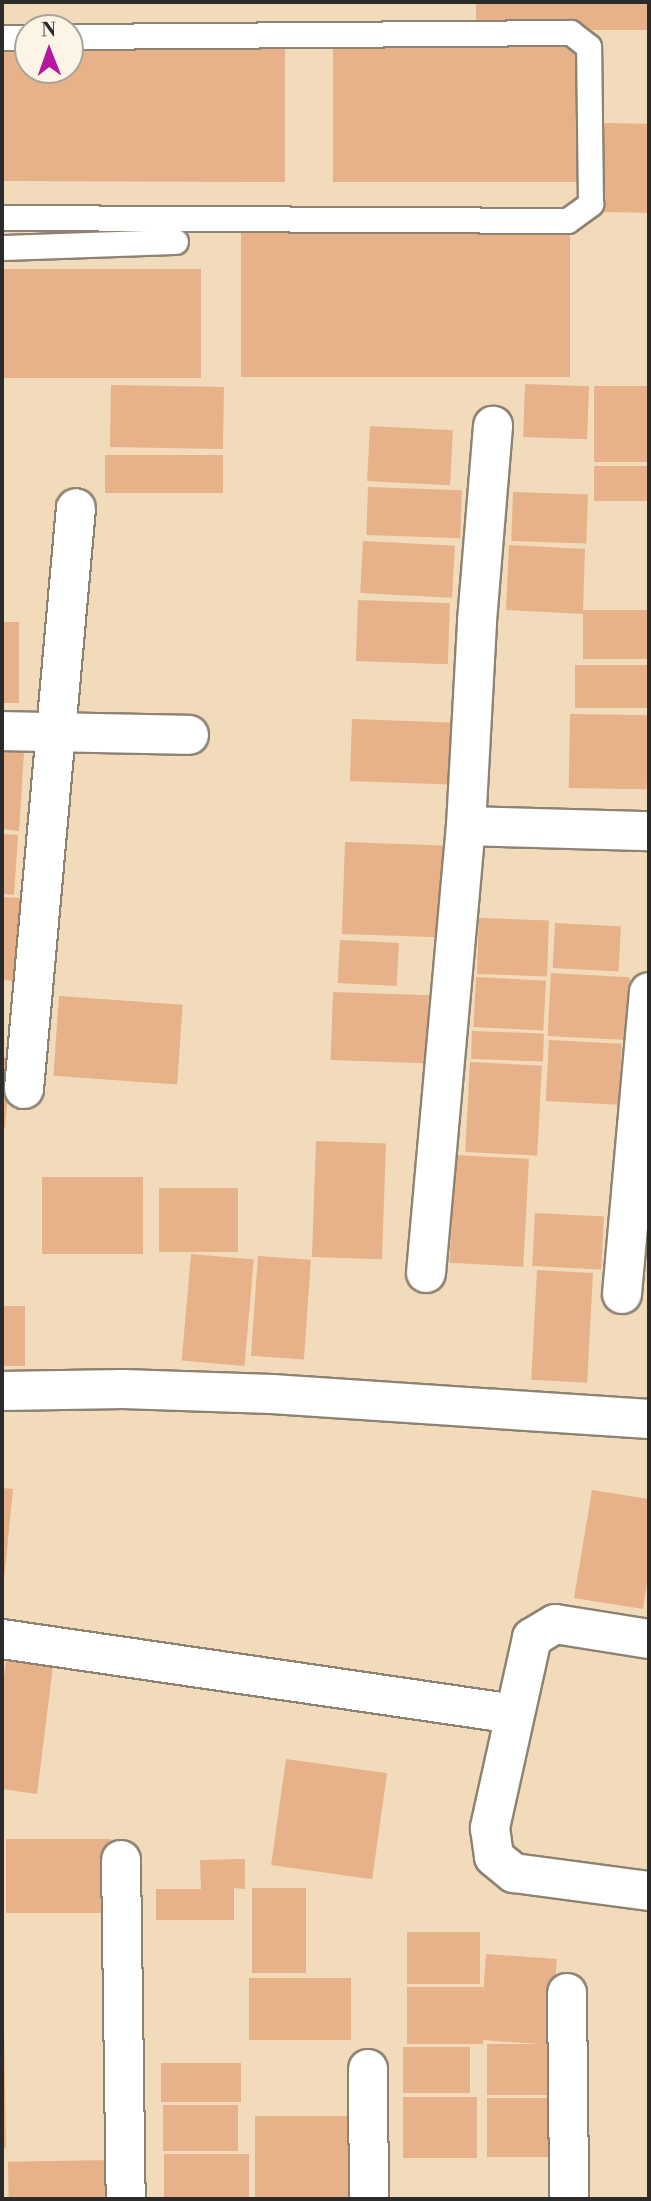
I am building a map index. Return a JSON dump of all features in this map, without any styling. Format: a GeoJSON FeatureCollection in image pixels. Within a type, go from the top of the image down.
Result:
{"type":"FeatureCollection","features":[{"type":"Feature","properties":{"kind":"street"},"geometry":{"type":"LineString","coordinates":[[426,1273],[466,826],[477,621],[493,426]]}},
{"type":"Feature","properties":{"kind":"street"},"geometry":{"type":"LineString","coordinates":[[24,1089],[76,508]]}},
{"type":"Feature","properties":{"kind":"street"},"geometry":{"type":"LineString","coordinates":[[2,731],[189,735]]}},
{"type":"Feature","properties":{"kind":"street"},"geometry":{"type":"LineString","coordinates":[[466,826],[649,831]]}},
{"type":"Feature","properties":{"kind":"street"},"geometry":{"type":"LineString","coordinates":[[622,1294],[649,992]]}},
{"type":"Feature","properties":{"kind":"street"},"geometry":{"type":"LineString","coordinates":[[2,1391],[123,1390],[272,1394],[649,1419]]}},
{"type":"Feature","properties":{"kind":"street"},"geometry":{"type":"LineString","coordinates":[[649,1639],[555,1625],[532,1639],[490,1828],[494,1857],[514,1873],[649,1891]]}},
{"type":"Feature","properties":{"kind":"street"},"geometry":{"type":"LineString","coordinates":[[2,1639],[514,1714]]}},
{"type":"Feature","properties":{"kind":"street"},"geometry":{"type":"LineString","coordinates":[[121,1860],[125,2199]]}},
{"type":"Feature","properties":{"kind":"street"},"geometry":{"type":"LineString","coordinates":[[567,1993],[569,2199]]}},
{"type":"Feature","properties":{"kind":"street"},"geometry":{"type":"LineString","coordinates":[[368,2069],[369,2199]]}},
{"type":"Feature","properties":{"kind":"lane"},"geometry":{"type":"LineString","coordinates":[[2,218],[568,221],[591,204],[589,47],[571,33],[84,37]]}},
{"type":"Feature","properties":{"kind":"lane"},"geometry":{"type":"LineString","coordinates":[[2,248],[176,242]]}},
{"type":"Feature","properties":{"kind":"building"},"geometry":{"type":"Polygon","coordinates":[[[476,2],[649,2],[649,30],[476,30],[476,2]]]}},
{"type":"Feature","properties":{"kind":"building"},"geometry":{"type":"Polygon","coordinates":[[[333,40],[577,40],[577,182],[333,182],[333,40]]]}},
{"type":"Feature","properties":{"kind":"building"},"geometry":{"type":"Polygon","coordinates":[[[2,43],[14,43],[14,84],[84,84],[84,43],[285,44],[285,182],[2,181],[2,43]]]}},
{"type":"Feature","properties":{"kind":"building"},"geometry":{"type":"Polygon","coordinates":[[[603,123],[649,124],[647,213],[601,212],[603,123]]]}},
{"type":"Feature","properties":{"kind":"building"},"geometry":{"type":"Polygon","coordinates":[[[241,224],[570,224],[570,377],[241,377],[241,224]]]}},
{"type":"Feature","properties":{"kind":"building"},"geometry":{"type":"Polygon","coordinates":[[[2,269],[201,269],[201,378],[2,378],[2,269]]]}},
{"type":"Feature","properties":{"kind":"building"},"geometry":{"type":"Polygon","coordinates":[[[525,384],[589,386],[587,439],[523,437],[525,384]]]}},
{"type":"Feature","properties":{"kind":"building"},"geometry":{"type":"Polygon","coordinates":[[[111,385],[224,387],[223,449],[110,447],[111,385]]]}},
{"type":"Feature","properties":{"kind":"building"},"geometry":{"type":"Polygon","coordinates":[[[594,386],[649,386],[649,462],[594,462],[594,386]]]}},
{"type":"Feature","properties":{"kind":"building"},"geometry":{"type":"Polygon","coordinates":[[[370,426],[453,430],[450,485],[367,481],[370,426]]]}},
{"type":"Feature","properties":{"kind":"building"},"geometry":{"type":"Polygon","coordinates":[[[105,455],[223,455],[223,493],[105,493],[105,455]]]}},
{"type":"Feature","properties":{"kind":"building"},"geometry":{"type":"Polygon","coordinates":[[[594,466],[649,466],[649,501],[594,501],[594,466]]]}},
{"type":"Feature","properties":{"kind":"building"},"geometry":{"type":"Polygon","coordinates":[[[368,487],[462,490],[460,538],[366,535],[368,487]]]}},
{"type":"Feature","properties":{"kind":"building"},"geometry":{"type":"Polygon","coordinates":[[[513,492],[588,495],[586,544],[511,541],[513,492]]]}},
{"type":"Feature","properties":{"kind":"building"},"geometry":{"type":"Polygon","coordinates":[[[363,541],[455,546],[452,598],[360,593],[363,541]]]}},
{"type":"Feature","properties":{"kind":"building"},"geometry":{"type":"Polygon","coordinates":[[[509,545],[585,549],[583,610],[649,610],[649,659],[583,659],[583,614],[506,610],[509,545]]]}},
{"type":"Feature","properties":{"kind":"building"},"geometry":{"type":"Polygon","coordinates":[[[358,600],[450,603],[448,664],[356,661],[358,600]]]}},
{"type":"Feature","properties":{"kind":"building"},"geometry":{"type":"Polygon","coordinates":[[[2,622],[19,622],[19,703],[2,703],[2,622]]]}},
{"type":"Feature","properties":{"kind":"building"},"geometry":{"type":"Polygon","coordinates":[[[575,665],[649,665],[649,708],[575,708],[575,665]]]}},
{"type":"Feature","properties":{"kind":"building"},"geometry":{"type":"Polygon","coordinates":[[[570,714],[648,715],[647,789],[569,788],[570,714]]]}},
{"type":"Feature","properties":{"kind":"building"},"geometry":{"type":"Polygon","coordinates":[[[352,719],[451,722],[449,784],[350,781],[352,719]]]}},
{"type":"Feature","properties":{"kind":"building"},"geometry":{"type":"Polygon","coordinates":[[[2,752],[24,753],[19,831],[2,829],[2,752]]]}},
{"type":"Feature","properties":{"kind":"building"},"geometry":{"type":"Polygon","coordinates":[[[2,834],[18,835],[14,895],[2,894],[2,834]]]}},
{"type":"Feature","properties":{"kind":"building"},"geometry":{"type":"Polygon","coordinates":[[[345,842],[443,845],[440,937],[342,934],[345,842]]]}},
{"type":"Feature","properties":{"kind":"building"},"geometry":{"type":"Polygon","coordinates":[[[2,897],[21,898],[18,981],[2,980],[2,897]]]}},
{"type":"Feature","properties":{"kind":"building"},"geometry":{"type":"Polygon","coordinates":[[[479,918],[549,920],[547,976],[477,974],[479,918]]]}},
{"type":"Feature","properties":{"kind":"building"},"geometry":{"type":"Polygon","coordinates":[[[555,923],[621,926],[619,971],[553,968],[555,923]]]}},
{"type":"Feature","properties":{"kind":"building"},"geometry":{"type":"Polygon","coordinates":[[[340,940],[399,943],[397,986],[338,983],[340,940]]]}},
{"type":"Feature","properties":{"kind":"building"},"geometry":{"type":"Polygon","coordinates":[[[551,973],[630,977],[627,1040],[548,1036],[551,973]]]}},
{"type":"Feature","properties":{"kind":"building"},"geometry":{"type":"Polygon","coordinates":[[[476,977],[546,981],[543,1031],[473,1027],[476,977]]]}},
{"type":"Feature","properties":{"kind":"building"},"geometry":{"type":"Polygon","coordinates":[[[333,992],[429,995],[427,1063],[331,1060],[333,992]]]}},
{"type":"Feature","properties":{"kind":"building"},"geometry":{"type":"Polygon","coordinates":[[[59,996],[183,1005],[177,1084],[53,1076],[59,996]]]}},
{"type":"Feature","properties":{"kind":"building"},"geometry":{"type":"Polygon","coordinates":[[[472,1031],[544,1034],[543,1061],[471,1059],[472,1031]]]}},
{"type":"Feature","properties":{"kind":"building"},"geometry":{"type":"Polygon","coordinates":[[[549,1040],[622,1044],[619,1105],[546,1101],[549,1040]]]}},
{"type":"Feature","properties":{"kind":"building"},"geometry":{"type":"Polygon","coordinates":[[[2,1057],[11,1058],[5,1128],[2,1128],[2,1057]]]}},
{"type":"Feature","properties":{"kind":"building"},"geometry":{"type":"Polygon","coordinates":[[[470,1062],[542,1066],[537,1156],[465,1152],[470,1062]]]}},
{"type":"Feature","properties":{"kind":"building"},"geometry":{"type":"Polygon","coordinates":[[[316,1141],[386,1143],[382,1259],[312,1257],[316,1141]]]}},
{"type":"Feature","properties":{"kind":"building"},"geometry":{"type":"Polygon","coordinates":[[[455,1155],[529,1159],[523,1267],[449,1263],[455,1155]]]}},
{"type":"Feature","properties":{"kind":"building"},"geometry":{"type":"Polygon","coordinates":[[[42,1177],[143,1177],[143,1254],[42,1254],[42,1177]]]}},
{"type":"Feature","properties":{"kind":"building"},"geometry":{"type":"Polygon","coordinates":[[[159,1188],[238,1188],[238,1252],[159,1252],[159,1188]]]}},
{"type":"Feature","properties":{"kind":"building"},"geometry":{"type":"Polygon","coordinates":[[[535,1213],[604,1217],[601,1270],[532,1266],[535,1213]]]}},
{"type":"Feature","properties":{"kind":"building"},"geometry":{"type":"Polygon","coordinates":[[[191,1254],[254,1259],[244,1366],[182,1361],[191,1254]]]}},
{"type":"Feature","properties":{"kind":"building"},"geometry":{"type":"Polygon","coordinates":[[[258,1256],[311,1260],[304,1359],[251,1356],[258,1256]]]}},
{"type":"Feature","properties":{"kind":"building"},"geometry":{"type":"Polygon","coordinates":[[[537,1270],[593,1273],[587,1383],[531,1380],[537,1270]]]}},
{"type":"Feature","properties":{"kind":"building"},"geometry":{"type":"Polygon","coordinates":[[[2,1306],[25,1306],[25,1366],[2,1366],[2,1306]]]}},
{"type":"Feature","properties":{"kind":"building"},"geometry":{"type":"Polygon","coordinates":[[[2,1488],[13,1489],[4,1580],[2,1580],[2,1488]]]}},
{"type":"Feature","properties":{"kind":"building"},"geometry":{"type":"Polygon","coordinates":[[[592,1490],[649,1499],[649,1569],[643,1609],[574,1598],[592,1490]]]}},
{"type":"Feature","properties":{"kind":"building"},"geometry":{"type":"Polygon","coordinates":[[[6,1661],[53,1666],[37,1794],[2,1789],[2,1693],[6,1661]]]}},
{"type":"Feature","properties":{"kind":"building"},"geometry":{"type":"Polygon","coordinates":[[[286,1759],[387,1773],[372,1879],[271,1865],[286,1759]]]}},
{"type":"Feature","properties":{"kind":"building"},"geometry":{"type":"Polygon","coordinates":[[[6,1839],[111,1839],[111,1913],[6,1913],[6,1839]]]}},
{"type":"Feature","properties":{"kind":"building"},"geometry":{"type":"Polygon","coordinates":[[[245,1859],[245,1889],[234,1888],[234,1920],[156,1920],[156,1889],[201,1889],[200,1860],[245,1859]]]}},
{"type":"Feature","properties":{"kind":"building"},"geometry":{"type":"Polygon","coordinates":[[[252,1888],[306,1888],[306,1973],[252,1973],[252,1888]]]}},
{"type":"Feature","properties":{"kind":"building"},"geometry":{"type":"Polygon","coordinates":[[[407,1932],[480,1932],[480,1984],[407,1984],[407,1932]]]}},
{"type":"Feature","properties":{"kind":"building"},"geometry":{"type":"Polygon","coordinates":[[[486,1954],[557,1959],[551,2045],[480,2040],[486,1954]]]}},
{"type":"Feature","properties":{"kind":"building"},"geometry":{"type":"Polygon","coordinates":[[[249,1978],[351,1978],[351,2040],[249,2040],[249,1978]]]}},
{"type":"Feature","properties":{"kind":"building"},"geometry":{"type":"Polygon","coordinates":[[[407,1987],[483,1987],[483,2044],[407,2044],[407,1987]]]}},
{"type":"Feature","properties":{"kind":"building"},"geometry":{"type":"Polygon","coordinates":[[[4,2021],[6,2148],[2,2148],[4,2021]]]}},
{"type":"Feature","properties":{"kind":"building"},"geometry":{"type":"Polygon","coordinates":[[[487,2044],[557,2044],[557,2095],[487,2095],[487,2044]]]}},
{"type":"Feature","properties":{"kind":"building"},"geometry":{"type":"Polygon","coordinates":[[[403,2047],[470,2047],[470,2093],[403,2093],[403,2047]]]}},
{"type":"Feature","properties":{"kind":"building"},"geometry":{"type":"Polygon","coordinates":[[[161,2063],[241,2063],[241,2102],[161,2102],[161,2063]]]}},
{"type":"Feature","properties":{"kind":"building"},"geometry":{"type":"Polygon","coordinates":[[[403,2097],[477,2097],[477,2158],[403,2158],[403,2097]]]}},
{"type":"Feature","properties":{"kind":"building"},"geometry":{"type":"Polygon","coordinates":[[[487,2098],[558,2098],[558,2157],[487,2157],[487,2098]]]}},
{"type":"Feature","properties":{"kind":"building"},"geometry":{"type":"Polygon","coordinates":[[[163,2105],[238,2105],[238,2151],[163,2151],[163,2105]]]}},
{"type":"Feature","properties":{"kind":"building"},"geometry":{"type":"Polygon","coordinates":[[[255,2116],[351,2116],[351,2199],[255,2199],[255,2116]]]}},
{"type":"Feature","properties":{"kind":"building"},"geometry":{"type":"Polygon","coordinates":[[[164,2154],[249,2154],[249,2199],[164,2199],[164,2154]]]}},
{"type":"Feature","properties":{"kind":"building"},"geometry":{"type":"Polygon","coordinates":[[[112,2160],[113,2199],[9,2199],[8,2162],[112,2160]]]}}]}
